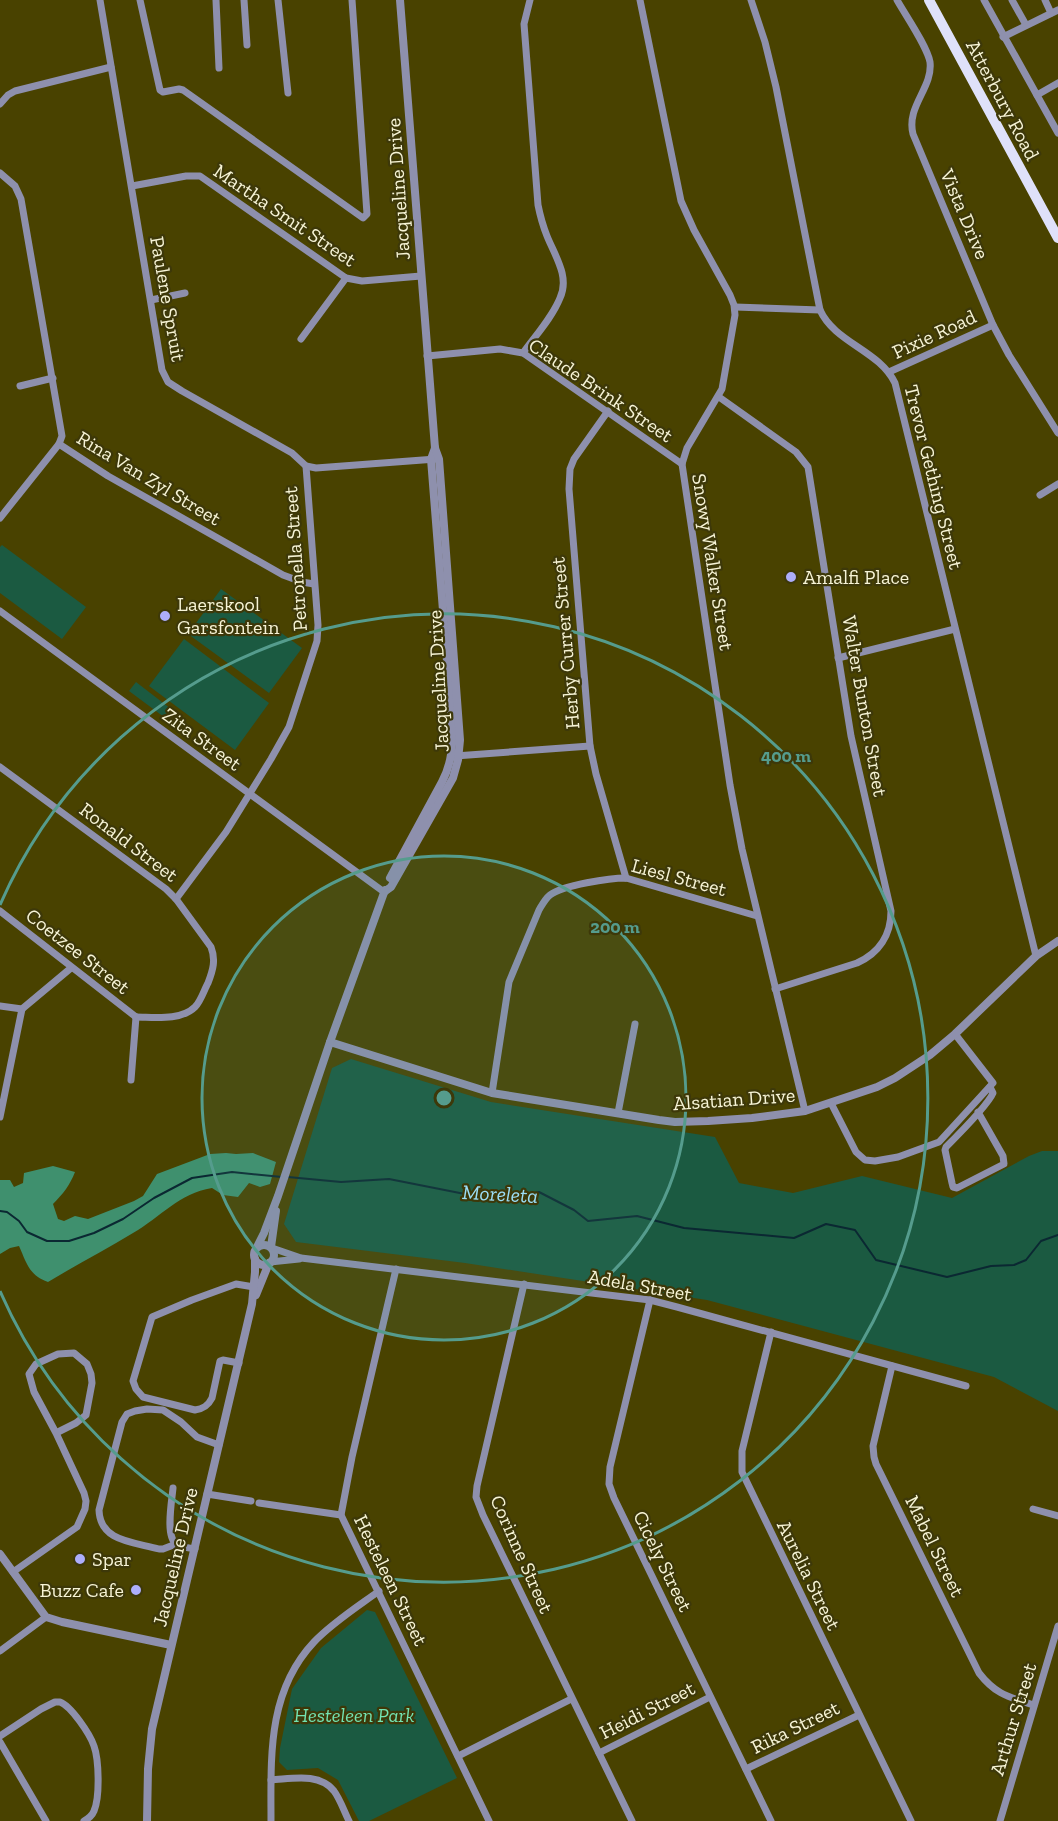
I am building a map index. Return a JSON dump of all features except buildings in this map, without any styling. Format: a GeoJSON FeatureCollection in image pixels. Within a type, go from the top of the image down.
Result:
{"type":"FeatureCollection","features":[{"type":"Feature","properties":{"kind":"main road","name":"Atterbury Road"},"geometry":{"type":"LineString","coordinates":[[931,3],[1058,238]]}},
{"type":"Feature","properties":{"kind":"street","name":"Paulene Spruit"},"geometry":{"type":"LineString","coordinates":[[100,0],[162,370],[168,382],[290,452],[306,466]]}},
{"type":"Feature","properties":{"kind":"street"},"geometry":{"type":"LineString","coordinates":[[140,0],[160,90],[163,92],[183,90],[363,218],[367,214],[352,0]]}},
{"type":"Feature","properties":{"kind":"street"},"geometry":{"type":"LineString","coordinates":[[216,0],[219,68]]}},
{"type":"Feature","properties":{"kind":"street"},"geometry":{"type":"LineString","coordinates":[[244,0],[247,45]]}},
{"type":"Feature","properties":{"kind":"street"},"geometry":{"type":"LineString","coordinates":[[278,0],[288,93]]}},
{"type":"Feature","properties":{"kind":"street","name":"Jacqueline Drive"},"geometry":{"type":"LineString","coordinates":[[257,1247],[278,1196],[384,892],[391,887],[453,778],[455,756],[435,448],[400,0]]}},
{"type":"Feature","properties":{"kind":"street"},"geometry":{"type":"LineString","coordinates":[[523,353],[559,302],[564,282],[563,273],[544,227],[538,205],[524,24],[530,0]]}},
{"type":"Feature","properties":{"kind":"street"},"geometry":{"type":"LineString","coordinates":[[640,0],[683,208],[735,307],[820,310]]}},
{"type":"Feature","properties":{"kind":"street","name":"Trevor Gething Street"},"geometry":{"type":"LineString","coordinates":[[752,0],[776,87],[820,310],[830,326],[879,363],[889,372],[895,383],[1036,956]]}},
{"type":"Feature","properties":{"kind":"street","name":"Vista Drive"},"geometry":{"type":"LineString","coordinates":[[897,0],[930,62],[928,76],[911,120],[913,134],[993,325],[1058,433]]}},
{"type":"Feature","properties":{"kind":"street"},"geometry":{"type":"LineString","coordinates":[[984,0],[1058,133]]}},
{"type":"Feature","properties":{"kind":"street"},"geometry":{"type":"LineString","coordinates":[[1012,0],[1026,25]]}},
{"type":"Feature","properties":{"kind":"street"},"geometry":{"type":"LineString","coordinates":[[1003,37],[1054,11],[1045,0]]}},
{"type":"Feature","properties":{"kind":"street"},"geometry":{"type":"LineString","coordinates":[[0,104],[8,95],[15,92],[111,67]]}},
{"type":"Feature","properties":{"kind":"street"},"geometry":{"type":"LineString","coordinates":[[1037,95],[1058,83]]}},
{"type":"Feature","properties":{"kind":"street","name":"Rina Van Zyl Street"},"geometry":{"type":"LineString","coordinates":[[0,173],[15,186],[21,199],[53,378],[61,430],[59,444],[108,476],[274,570],[291,578],[314,584]]}},
{"type":"Feature","properties":{"kind":"street","name":"Martha Smit Street"},"geometry":{"type":"LineString","coordinates":[[132,186],[186,176],[200,176],[346,278],[362,281],[421,276]]}},
{"type":"Feature","properties":{"kind":"street"},"geometry":{"type":"LineString","coordinates":[[301,339],[346,278]]}},
{"type":"Feature","properties":{"kind":"street"},"geometry":{"type":"LineString","coordinates":[[151,300],[185,293]]}},
{"type":"Feature","properties":{"kind":"street","name":"Snowy Walker Street"},"geometry":{"type":"LineString","coordinates":[[735,307],[725,378],[719,397],[687,448],[682,464],[730,785],[742,849],[805,1111]]}},
{"type":"Feature","properties":{"kind":"street","name":"Pixie Road"},"geometry":{"type":"LineString","coordinates":[[889,372],[993,325]]}},
{"type":"Feature","properties":{"kind":"street","name":"Claude Brink Street"},"geometry":{"type":"LineString","coordinates":[[427,356],[500,349],[523,353],[682,464]]}},
{"type":"Feature","properties":{"kind":"street"},"geometry":{"type":"LineString","coordinates":[[20,386],[53,378]]}},
{"type":"Feature","properties":{"kind":"street","name":"Walter Bunton Street"},"geometry":{"type":"LineString","coordinates":[[719,397],[796,452],[808,467],[855,761],[891,911],[891,925],[883,942],[863,960],[775,989]]}},
{"type":"Feature","properties":{"kind":"street","name":"Herby Currer Street"},"geometry":{"type":"LineString","coordinates":[[608,411],[574,459],[569,475],[590,746],[598,783],[626,878]]}},
{"type":"Feature","properties":{"kind":"street"},"geometry":{"type":"LineString","coordinates":[[0,518],[59,444]]}},
{"type":"Feature","properties":{"kind":"street"},"geometry":{"type":"LineString","coordinates":[[306,466],[316,468],[435,459]]}},
{"type":"Feature","properties":{"kind":"street","name":"Petronella Street"},"geometry":{"type":"LineString","coordinates":[[176,900],[226,832],[290,727],[310,665],[317,641],[317,618],[306,466]]}},
{"type":"Feature","properties":{"kind":"street"},"geometry":{"type":"LineString","coordinates":[[1040,495],[1058,484]]}},
{"type":"Feature","properties":{"kind":"street","name":"Zita Street"},"geometry":{"type":"LineString","coordinates":[[0,611],[384,892]]}},
{"type":"Feature","properties":{"kind":"street"},"geometry":{"type":"LineString","coordinates":[[838,658],[955,629]]}},
{"type":"Feature","properties":{"kind":"street"},"geometry":{"type":"LineString","coordinates":[[455,756],[590,746]]}},
{"type":"Feature","properties":{"kind":"street","name":"Ronald Street"},"geometry":{"type":"LineString","coordinates":[[0,767],[157,882],[176,900],[213,953],[214,965],[209,981],[195,1007],[181,1015],[136,1017]]}},
{"type":"Feature","properties":{"kind":"street","name":"Liesl Street"},"geometry":{"type":"LineString","coordinates":[[492,1093],[509,982],[544,901],[552,893],[605,880],[626,878],[757,916]]}},
{"type":"Feature","properties":{"kind":"street","name":"Coetzee Street"},"geometry":{"type":"LineString","coordinates":[[0,911],[136,1017]]}},
{"type":"Feature","properties":{"kind":"street","name":"Alsatian Drive"},"geometry":{"type":"LineString","coordinates":[[330,1042],[492,1093],[659,1120],[687,1122],[752,1118],[805,1111],[877,1087],[930,1055],[1036,956],[1058,941]]}},
{"type":"Feature","properties":{"kind":"street"},"geometry":{"type":"LineString","coordinates":[[0,1117],[22,1009],[71,968]]}},
{"type":"Feature","properties":{"kind":"street"},"geometry":{"type":"LineString","coordinates":[[0,1006],[22,1009]]}},
{"type":"Feature","properties":{"kind":"street"},"geometry":{"type":"LineString","coordinates":[[131,1080],[136,1017]]}},
{"type":"Feature","properties":{"kind":"street"},"geometry":{"type":"LineString","coordinates":[[618,1113],[635,1024]]}},
{"type":"Feature","properties":{"kind":"street"},"geometry":{"type":"LineString","coordinates":[[955,1034],[991,1084],[993,1094],[945,1150],[953,1187],[957,1188],[1004,1164],[1003,1156],[978,1112]]}},
{"type":"Feature","properties":{"kind":"street"},"geometry":{"type":"LineString","coordinates":[[831,1102],[856,1152],[865,1160],[874,1161],[898,1157],[939,1142],[991,1084]]}},
{"type":"Feature","properties":{"kind":"street","name":"Jacqueline Drive"},"geometry":{"type":"LineString","coordinates":[[271,1248],[278,1196]]}},
{"type":"Feature","properties":{"kind":"street"},"geometry":{"type":"LineString","coordinates":[[265,1244],[271,1248],[274,1254],[270,1263],[263,1265],[255,1259],[254,1253],[257,1247],[265,1244]]}},
{"type":"Feature","properties":{"kind":"street","name":"Adela Street"},"geometry":{"type":"LineString","coordinates":[[271,1248],[301,1258],[650,1300],[966,1386]]}},
{"type":"Feature","properties":{"kind":"street","name":"Adela Street"},"geometry":{"type":"LineString","coordinates":[[270,1263],[301,1258]]}},
{"type":"Feature","properties":{"kind":"street","name":"Jacqueline Drive"},"geometry":{"type":"LineString","coordinates":[[147,1821],[152,1728],[252,1304],[255,1259]]}},
{"type":"Feature","properties":{"kind":"street","name":"Jacqueline Drive"},"geometry":{"type":"LineString","coordinates":[[252,1304],[270,1263]]}},
{"type":"Feature","properties":{"kind":"street","name":"Hesteleen Street"},"geometry":{"type":"LineString","coordinates":[[396,1269],[352,1457],[341,1515],[489,1821]]}},
{"type":"Feature","properties":{"kind":"street"},"geometry":{"type":"LineString","coordinates":[[238,1363],[220,1361],[210,1403],[201,1409],[195,1410],[143,1396],[136,1389],[133,1381],[153,1317],[236,1284],[254,1287]]}},
{"type":"Feature","properties":{"kind":"street","name":"Corinne Street"},"geometry":{"type":"LineString","coordinates":[[524,1284],[476,1497],[571,1699],[632,1821]]}},
{"type":"Feature","properties":{"kind":"street","name":"Cicely Street"},"geometry":{"type":"LineString","coordinates":[[650,1300],[610,1467],[609,1485],[771,1821]]}},
{"type":"Feature","properties":{"kind":"street","name":"Aurelia Street"},"geometry":{"type":"LineString","coordinates":[[771,1332],[742,1451],[741,1472],[911,1821]]}},
{"type":"Feature","properties":{"kind":"street"},"geometry":{"type":"LineString","coordinates":[[14,1572],[77,1527],[85,1509],[84,1492],[34,1392],[29,1374],[36,1364],[58,1354],[74,1353],[84,1361],[92,1374],[88,1410],[84,1417],[56,1433]]}},
{"type":"Feature","properties":{"kind":"street","name":"Mabel Street"},"geometry":{"type":"LineString","coordinates":[[892,1366],[873,1446],[876,1464],[979,1673],[997,1692],[1034,1705]]}},
{"type":"Feature","properties":{"kind":"street"},"geometry":{"type":"LineString","coordinates":[[195,1549],[176,1544],[159,1549],[116,1538],[109,1534],[100,1520],[99,1510],[122,1422],[127,1414],[147,1409],[163,1410],[197,1437],[219,1445]]}},
{"type":"Feature","properties":{"kind":"street"},"geometry":{"type":"LineString","coordinates":[[173,1488],[170,1514],[172,1538],[176,1544]]}},
{"type":"Feature","properties":{"kind":"street"},"geometry":{"type":"LineString","coordinates":[[207,1494],[250,1501]]}},
{"type":"Feature","properties":{"kind":"street"},"geometry":{"type":"LineString","coordinates":[[259,1503],[341,1515]]}},
{"type":"Feature","properties":{"kind":"street"},"geometry":{"type":"LineString","coordinates":[[1033,1509],[1058,1516]]}},
{"type":"Feature","properties":{"kind":"street"},"geometry":{"type":"LineString","coordinates":[[0,1554],[46,1617],[171,1645]]}},
{"type":"Feature","properties":{"kind":"street"},"geometry":{"type":"LineString","coordinates":[[271,1821],[271,1748],[283,1689],[300,1658],[315,1641],[379,1591]]}},
{"type":"Feature","properties":{"kind":"street"},"geometry":{"type":"LineString","coordinates":[[0,1651],[46,1617]]}},
{"type":"Feature","properties":{"kind":"street","name":"Arthur Street"},"geometry":{"type":"LineString","coordinates":[[1000,1821],[1058,1626]]}},
{"type":"Feature","properties":{"kind":"street","name":"Heidi Street"},"geometry":{"type":"LineString","coordinates":[[599,1753],[710,1697]]}},
{"type":"Feature","properties":{"kind":"street"},"geometry":{"type":"LineString","coordinates":[[458,1756],[571,1699]]}},
{"type":"Feature","properties":{"kind":"street"},"geometry":{"type":"LineString","coordinates":[[0,1736],[50,1704],[60,1702],[68,1706],[91,1739],[96,1752],[96,1804],[92,1815],[84,1821]]}},
{"type":"Feature","properties":{"kind":"street","name":"Rika Street"},"geometry":{"type":"LineString","coordinates":[[746,1769],[859,1715]]}},
{"type":"Feature","properties":{"kind":"street"},"geometry":{"type":"LineString","coordinates":[[0,1742],[46,1821]]}},
{"type":"Feature","properties":{"kind":"street"},"geometry":{"type":"LineString","coordinates":[[271,1779],[322,1781],[334,1792],[349,1821]]}},
{"type":"Feature","properties":{"kind":"green space"},"geometry":{"type":"Polygon","coordinates":[[[2,545],[86,607],[62,639],[0,593],[0,547],[2,545]]]}},
{"type":"Feature","properties":{"kind":"green space"},"geometry":{"type":"Polygon","coordinates":[[[221,589],[302,648],[269,693],[188,634],[221,589]]]}},
{"type":"Feature","properties":{"kind":"green space"},"geometry":{"type":"Polygon","coordinates":[[[184,639],[269,703],[235,750],[149,686],[184,639]]]}},
{"type":"Feature","properties":{"kind":"green space"},"geometry":{"type":"Polygon","coordinates":[[[136,682],[171,709],[164,717],[129,691],[136,682]]]}},
{"type":"Feature","properties":{"kind":"green space"},"geometry":{"type":"Polygon","coordinates":[[[351,1059],[491,1102],[715,1137],[739,1183],[793,1193],[862,1176],[952,1198],[1029,1156],[1042,1151],[1058,1151],[1058,1411],[994,1377],[707,1300],[465,1263],[296,1242],[284,1224],[332,1068],[351,1059]]]}},
{"type":"Feature","properties":{"kind":"green space"},"geometry":{"type":"Polygon","coordinates":[[[253,1153],[276,1162],[270,1184],[260,1187],[249,1183],[238,1197],[223,1195],[212,1188],[190,1195],[143,1227],[48,1282],[33,1272],[19,1246],[0,1254],[0,1180],[10,1180],[14,1187],[23,1183],[24,1173],[53,1166],[75,1172],[66,1189],[53,1204],[58,1219],[64,1221],[75,1216],[88,1219],[143,1196],[157,1174],[210,1154],[253,1153]]]}},
{"type":"Feature","properties":{"kind":"green space","name":"Hesteleen Park"},"geometry":{"type":"Polygon","coordinates":[[[367,1610],[375,1612],[457,1778],[369,1821],[359,1821],[338,1780],[318,1768],[287,1770],[279,1762],[292,1689],[321,1648],[367,1610]]]}},
{"type":"Feature","properties":{"kind":"waterway","name":"Moreleta"},"geometry":{"type":"LineString","coordinates":[[0,1211],[7,1212],[19,1221],[27,1232],[47,1241],[69,1241],[94,1233],[123,1219],[154,1198],[192,1178],[232,1172],[282,1177]]}},
{"type":"Feature","properties":{"kind":"waterway","name":"Moreleta"},"geometry":{"type":"LineString","coordinates":[[288,1177],[341,1182],[389,1179],[480,1197],[519,1198],[539,1192],[574,1210],[588,1221],[637,1216],[684,1228],[794,1238],[826,1224],[855,1230],[876,1260],[947,1277],[991,1266],[1014,1265],[1026,1260],[1041,1241],[1058,1235]]}},
{"type":"Feature","properties":{"kind":"place","name":"Amalfi Place"},"geometry":{"type":"Point","coordinates":[791,577]}},
{"type":"Feature","properties":{"kind":"place","name":"Laerskool Garsfontein"},"geometry":{"type":"Point","coordinates":[165,616]}},
{"type":"Feature","properties":{"kind":"place","name":"Spar"},"geometry":{"type":"Point","coordinates":[80,1559]}},
{"type":"Feature","properties":{"kind":"place","name":"Buzz Cafe"},"geometry":{"type":"Point","coordinates":[136,1590]}}]}
